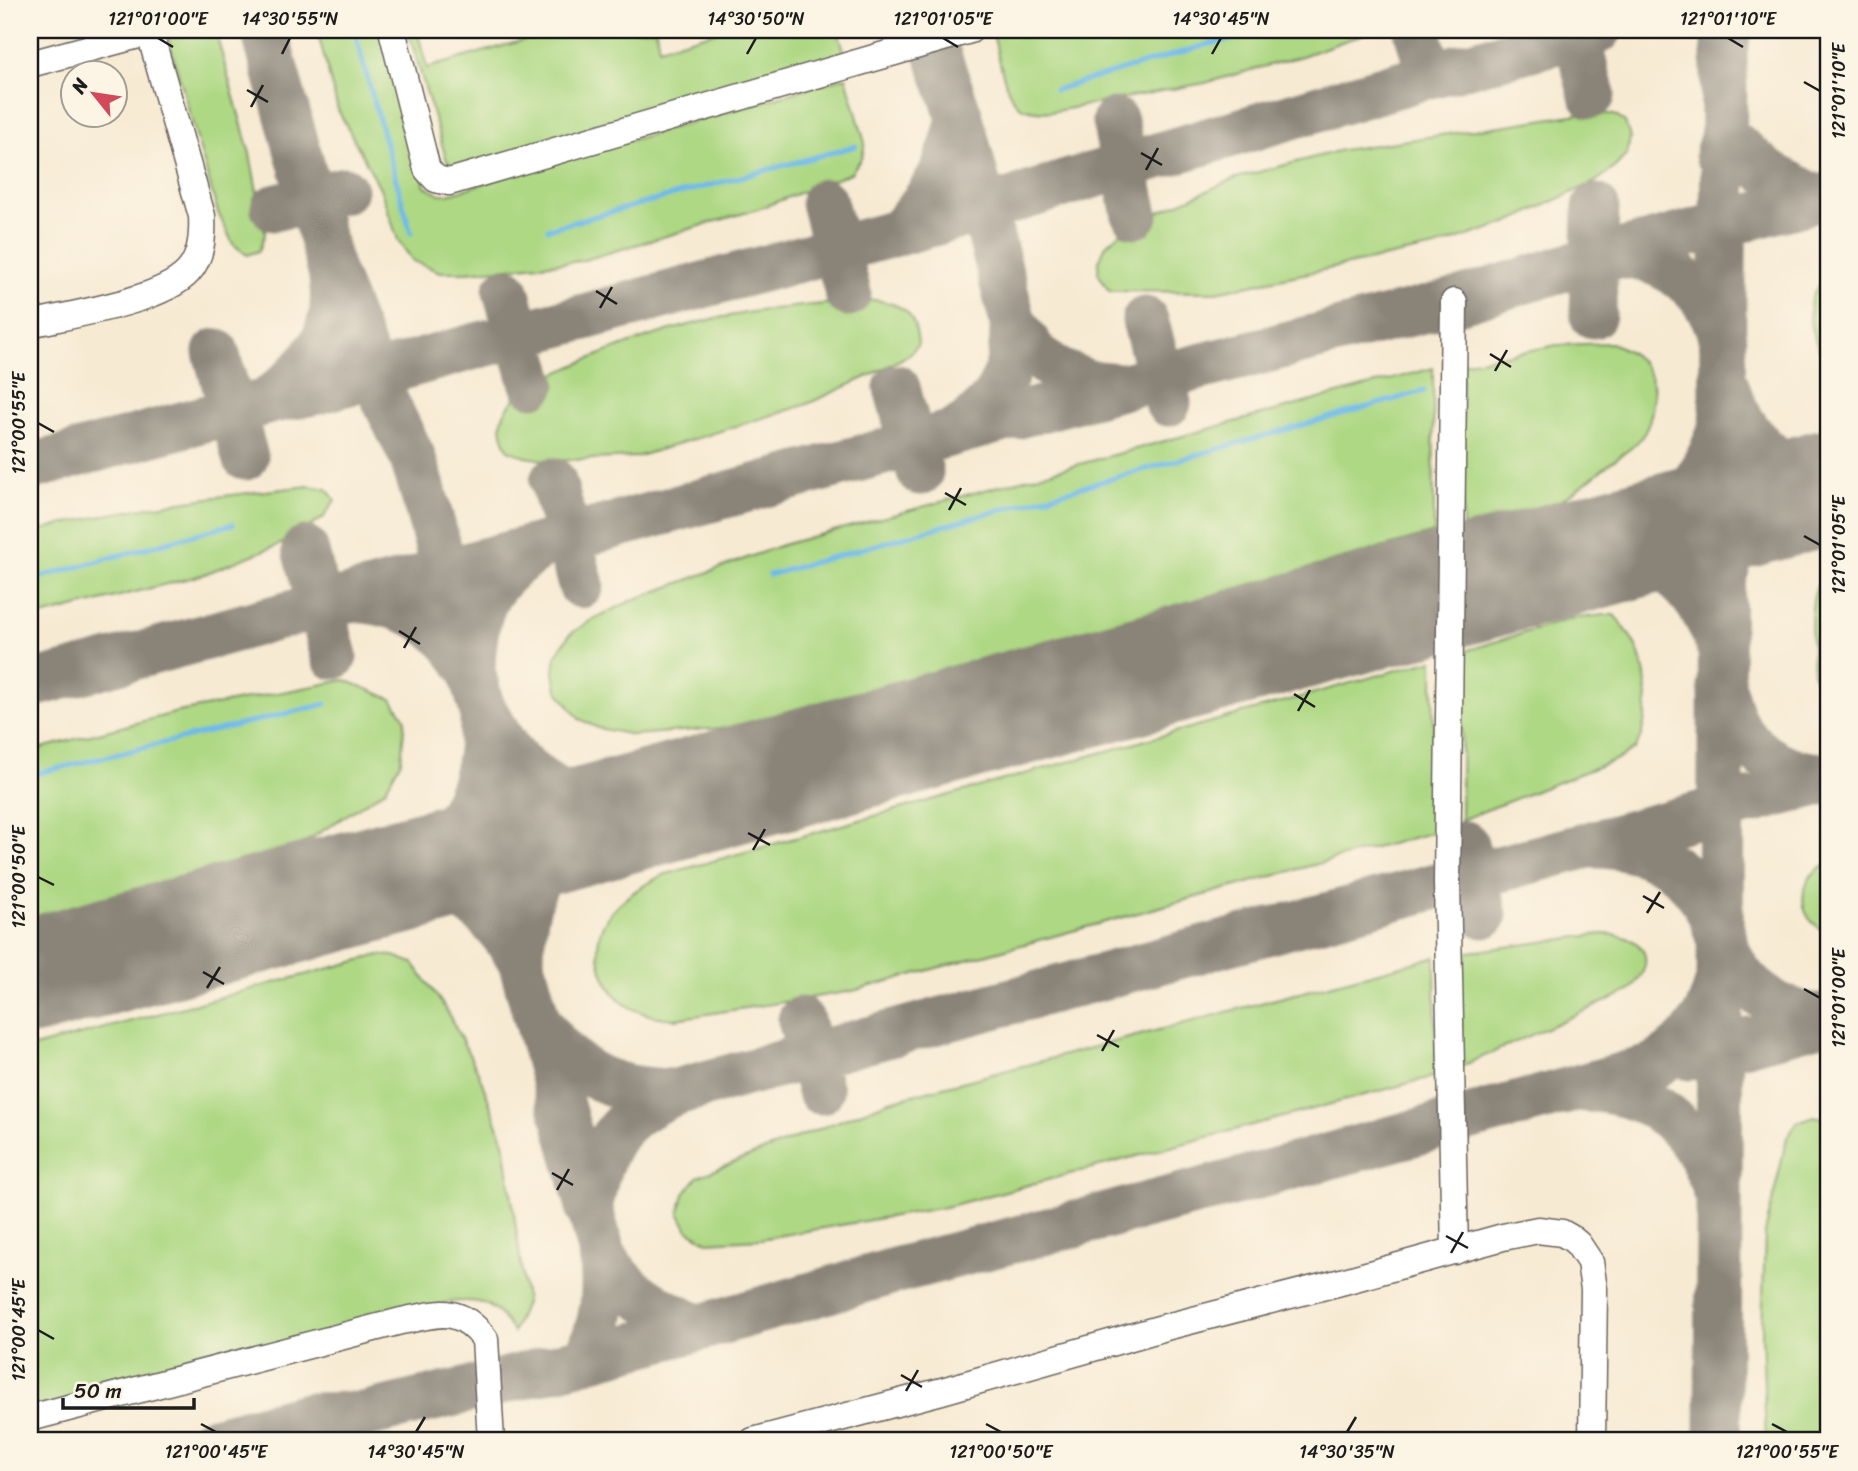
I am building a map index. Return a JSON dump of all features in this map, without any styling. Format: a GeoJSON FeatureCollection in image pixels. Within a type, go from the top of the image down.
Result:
{"type":"FeatureCollection","features":[{"type":"Feature","properties":{"kind":"lane"},"geometry":{"type":"LineString","coordinates":[[392,30],[427,169],[436,179],[449,182],[970,30]]}},
{"type":"Feature","properties":{"kind":"lane"},"geometry":{"type":"LineString","coordinates":[[30,64],[149,31],[202,216],[204,241],[189,272],[166,289],[113,305],[30,324]]}},
{"type":"Feature","properties":{"kind":"lane"},"geometry":{"type":"LineString","coordinates":[[1454,302],[1447,883],[1455,1251]]}},
{"type":"Feature","properties":{"kind":"lane"},"geometry":{"type":"LineString","coordinates":[[753,1441],[955,1388],[1166,1327],[1538,1230],[1562,1233],[1578,1244],[1590,1262],[1594,1289],[1592,1441]]}},
{"type":"Feature","properties":{"kind":"lane"},"geometry":{"type":"LineString","coordinates":[[30,1419],[401,1321],[453,1314],[476,1327],[485,1339],[491,1441]]}},
{"type":"Feature","properties":{"kind":"green space"},"geometry":{"type":"Polygon","coordinates":[[[166,30],[215,30],[250,154],[265,234],[259,251],[247,255],[233,244],[218,213],[166,30]]]}},
{"type":"Feature","properties":{"kind":"green space"},"geometry":{"type":"Polygon","coordinates":[[[317,30],[381,30],[425,186],[439,194],[448,194],[846,77],[865,143],[862,157],[851,173],[758,209],[581,261],[467,272],[440,272],[413,261],[398,240],[380,188],[338,110],[317,30]]]}},
{"type":"Feature","properties":{"kind":"green space"},"geometry":{"type":"Polygon","coordinates":[[[408,30],[417,30],[427,68],[559,30],[656,30],[659,48],[722,30],[838,30],[845,54],[461,167],[451,166],[446,158],[408,30]]]}},
{"type":"Feature","properties":{"kind":"green space"},"geometry":{"type":"Polygon","coordinates":[[[1007,30],[1375,30],[1302,56],[1205,83],[1050,112],[1024,108],[1017,104],[1008,91],[993,34],[1007,30]]]}},
{"type":"Feature","properties":{"kind":"green space"},"geometry":{"type":"Polygon","coordinates":[[[1592,112],[1614,115],[1625,122],[1630,138],[1627,154],[1613,169],[1595,182],[1509,222],[1435,247],[1216,292],[1109,291],[1098,273],[1099,261],[1106,245],[1131,224],[1236,178],[1342,150],[1592,112]]]}},
{"type":"Feature","properties":{"kind":"green space"},"geometry":{"type":"Polygon","coordinates":[[[1828,279],[1828,362],[1812,331],[1810,307],[1813,295],[1828,279]]]}},
{"type":"Feature","properties":{"kind":"green space"},"geometry":{"type":"Polygon","coordinates":[[[874,300],[894,304],[906,312],[917,333],[918,344],[909,355],[805,405],[636,457],[549,461],[508,450],[504,441],[501,428],[504,414],[525,390],[553,374],[620,347],[717,318],[794,307],[874,300]]]}},
{"type":"Feature","properties":{"kind":"green space"},"geometry":{"type":"Polygon","coordinates":[[[1611,343],[1638,359],[1651,378],[1653,406],[1650,420],[1641,438],[1559,501],[1541,509],[1463,527],[1462,363],[1558,345],[1611,343]]]}},
{"type":"Feature","properties":{"kind":"green space"},"geometry":{"type":"Polygon","coordinates":[[[1433,368],[1434,533],[744,726],[633,735],[598,728],[579,719],[557,690],[554,672],[556,655],[570,634],[593,619],[633,600],[782,545],[1433,368]]]}},
{"type":"Feature","properties":{"kind":"green space"},"geometry":{"type":"Polygon","coordinates":[[[309,486],[327,489],[335,500],[323,518],[283,543],[202,575],[30,619],[30,533],[133,510],[309,486]]]}},
{"type":"Feature","properties":{"kind":"green space"},"geometry":{"type":"Polygon","coordinates":[[[1828,574],[1828,691],[1816,681],[1813,672],[1811,633],[1816,591],[1820,580],[1828,574]]]}},
{"type":"Feature","properties":{"kind":"green space"},"geometry":{"type":"Polygon","coordinates":[[[1614,615],[1623,626],[1637,650],[1645,676],[1645,718],[1634,749],[1620,758],[1461,820],[1462,652],[1570,619],[1614,615]]]}},
{"type":"Feature","properties":{"kind":"green space"},"geometry":{"type":"Polygon","coordinates":[[[1433,660],[1434,832],[853,991],[676,1019],[650,1015],[631,1008],[617,996],[604,976],[598,952],[602,928],[607,918],[632,893],[663,875],[1433,660]]]}},
{"type":"Feature","properties":{"kind":"green space"},"geometry":{"type":"Polygon","coordinates":[[[345,680],[392,699],[405,719],[401,761],[385,790],[296,848],[30,919],[30,751],[178,712],[345,680]]]}},
{"type":"Feature","properties":{"kind":"green space"},"geometry":{"type":"Polygon","coordinates":[[[1828,866],[1828,931],[1810,919],[1803,900],[1809,880],[1815,871],[1828,866]]]}},
{"type":"Feature","properties":{"kind":"green space"},"geometry":{"type":"Polygon","coordinates":[[[1601,934],[1628,938],[1643,950],[1644,968],[1629,991],[1460,1067],[1461,953],[1601,934]]]}},
{"type":"Feature","properties":{"kind":"green space"},"geometry":{"type":"Polygon","coordinates":[[[379,955],[394,956],[413,963],[446,1009],[478,1072],[504,1142],[526,1300],[513,1332],[500,1315],[487,1305],[471,1301],[450,1302],[30,1412],[30,1048],[379,955]]]}},
{"type":"Feature","properties":{"kind":"green space"},"geometry":{"type":"Polygon","coordinates":[[[1435,957],[1436,1076],[946,1207],[760,1239],[708,1242],[688,1230],[679,1213],[684,1194],[697,1177],[890,1101],[1435,957]]]}},
{"type":"Feature","properties":{"kind":"green space"},"geometry":{"type":"Polygon","coordinates":[[[1814,1116],[1823,1118],[1828,1127],[1828,1441],[1766,1441],[1762,1332],[1765,1233],[1787,1138],[1797,1122],[1814,1116]]]}},
{"type":"Feature","properties":{"kind":"waterway"},"geometry":{"type":"LineString","coordinates":[[354,30],[411,233]]}},
{"type":"Feature","properties":{"kind":"waterway"},"geometry":{"type":"LineString","coordinates":[[1055,90],[1206,45],[1273,30]]}},
{"type":"Feature","properties":{"kind":"waterway"},"geometry":{"type":"LineString","coordinates":[[548,229],[856,146]]}},
{"type":"Feature","properties":{"kind":"waterway"},"geometry":{"type":"LineString","coordinates":[[769,575],[1424,391]]}},
{"type":"Feature","properties":{"kind":"waterway"},"geometry":{"type":"LineString","coordinates":[[30,580],[233,524]]}},
{"type":"Feature","properties":{"kind":"waterway"},"geometry":{"type":"LineString","coordinates":[[30,775],[326,704]]}},
{"type":"Feature","properties":{"kind":"taxiway"},"geometry":{"type":"LineString","coordinates":[[264,30],[331,271],[372,374],[412,456],[421,484],[490,738],[498,776],[508,891],[521,961],[602,1253],[603,1307],[586,1359]]}},
{"type":"Feature","properties":{"kind":"taxiway"},"geometry":{"type":"LineString","coordinates":[[929,30],[960,118],[1013,322],[1035,354],[1058,371],[1088,383],[1117,386]]}},
{"type":"Feature","properties":{"kind":"taxiway"},"geometry":{"type":"LineString","coordinates":[[1417,30],[1430,75]]}},
{"type":"Feature","properties":{"kind":"taxiway"},"geometry":{"type":"LineString","coordinates":[[1575,30],[1592,95]]}},
{"type":"Feature","properties":{"kind":"taxiway"},"geometry":{"type":"LineString","coordinates":[[30,467],[982,210],[1430,75],[1599,30]]}},
{"type":"Feature","properties":{"kind":"taxiway"},"geometry":{"type":"LineString","coordinates":[[1718,1441],[1724,50],[1729,30]]}},
{"type":"Feature","properties":{"kind":"taxiway"},"geometry":{"type":"LineString","coordinates":[[898,233],[938,180],[945,167],[960,118]]}},
{"type":"Feature","properties":{"kind":"taxiway"},"geometry":{"type":"LineString","coordinates":[[1115,121],[1135,215]]}},
{"type":"Feature","properties":{"kind":"taxiway"},"geometry":{"type":"LineString","coordinates":[[1718,154],[1724,135],[1767,172],[1817,199]]}},
{"type":"Feature","properties":{"kind":"taxiway"},"geometry":{"type":"LineString","coordinates":[[274,208],[344,190]]}},
{"type":"Feature","properties":{"kind":"taxiway"},"geometry":{"type":"LineString","coordinates":[[30,685],[1121,387],[1454,302],[1594,259],[1828,196]]}},
{"type":"Feature","properties":{"kind":"taxiway"},"geometry":{"type":"LineString","coordinates":[[824,202],[848,293]]}},
{"type":"Feature","properties":{"kind":"taxiway"},"geometry":{"type":"LineString","coordinates":[[1593,315],[1596,207]]}},
{"type":"Feature","properties":{"kind":"taxiway"},"geometry":{"type":"LineString","coordinates":[[1612,256],[1650,261],[1684,279],[1708,307],[1717,324],[1722,343]]}},
{"type":"Feature","properties":{"kind":"taxiway"},"geometry":{"type":"LineString","coordinates":[[269,400],[298,375],[320,348],[332,317],[332,278]]}},
{"type":"Feature","properties":{"kind":"taxiway"},"geometry":{"type":"LineString","coordinates":[[506,291],[533,384]]}},
{"type":"Feature","properties":{"kind":"taxiway"},"geometry":{"type":"LineString","coordinates":[[1145,320],[1168,403]]}},
{"type":"Feature","properties":{"kind":"taxiway"},"geometry":{"type":"LineString","coordinates":[[958,430],[985,409],[1002,384],[1011,355],[1013,322]]}},
{"type":"Feature","properties":{"kind":"taxiway"},"geometry":{"type":"LineString","coordinates":[[216,352],[245,457]]}},
{"type":"Feature","properties":{"kind":"taxiway"},"geometry":{"type":"LineString","coordinates":[[1726,386],[1741,421],[1764,449],[1793,471],[1828,485]]}},
{"type":"Feature","properties":{"kind":"taxiway"},"geometry":{"type":"LineString","coordinates":[[897,388],[920,472]]}},
{"type":"Feature","properties":{"kind":"taxiway"},"geometry":{"type":"LineString","coordinates":[[1630,540],[1660,520],[1684,497],[1704,469],[1718,437]]}},
{"type":"Feature","properties":{"kind":"taxiway"},"geometry":{"type":"LineString","coordinates":[[553,481],[581,585]]}},
{"type":"Feature","properties":{"kind":"taxiway"},"geometry":{"type":"LineString","coordinates":[[1724,575],[1734,550],[1748,529],[1766,512],[1789,498]]}},
{"type":"Feature","properties":{"kind":"taxiway"},"geometry":{"type":"LineString","coordinates":[[305,549],[334,656]]}},
{"type":"Feature","properties":{"kind":"taxiway"},"geometry":{"type":"LineString","coordinates":[[352,599],[391,605],[422,618],[449,640],[472,672],[475,634],[484,602],[503,575],[534,551]]}},
{"type":"Feature","properties":{"kind":"taxiway"},"geometry":{"type":"LineString","coordinates":[[1567,558],[1611,553],[1631,556],[1665,570],[1680,582],[1703,610],[1719,646]]}},
{"type":"Feature","properties":{"kind":"taxiway"},"geometry":{"type":"LineString","coordinates":[[1724,693],[1735,724],[1752,746],[1763,755],[1788,769],[1828,776]]}},
{"type":"Feature","properties":{"kind":"taxiway"},"geometry":{"type":"LineString","coordinates":[[385,882],[431,849],[449,831],[462,811],[479,766],[483,709],[512,755],[545,784],[602,806],[627,809],[659,807]]}},
{"type":"Feature","properties":{"kind":"taxiway"},"geometry":{"type":"LineString","coordinates":[[676,1092],[1828,780]]}},
{"type":"Feature","properties":{"kind":"taxiway"},"geometry":{"type":"LineString","coordinates":[[385,882],[429,885],[465,899],[495,925],[521,961],[526,914],[539,877],[565,848],[604,822]]}},
{"type":"Feature","properties":{"kind":"taxiway"},"geometry":{"type":"LineString","coordinates":[[1465,844],[1484,915]]}},
{"type":"Feature","properties":{"kind":"taxiway"},"geometry":{"type":"LineString","coordinates":[[1597,845],[1639,851],[1674,868],[1700,896],[1718,935]]}},
{"type":"Feature","properties":{"kind":"taxiway"},"geometry":{"type":"LineString","coordinates":[[1723,934],[1736,969],[1760,994],[1792,1011],[1828,1018]]}},
{"type":"Feature","properties":{"kind":"taxiway"},"geometry":{"type":"LineString","coordinates":[[210,1441],[306,1416],[362,1415],[489,1385],[894,1271],[1217,1187],[1650,1068],[1677,1050],[1697,1030],[1711,1005],[1720,974]]}},
{"type":"Feature","properties":{"kind":"taxiway"},"geometry":{"type":"LineString","coordinates":[[801,1020],[820,1091]]}},
{"type":"Feature","properties":{"kind":"taxiway"},"geometry":{"type":"LineString","coordinates":[[1690,1057],[1828,1020]]}},
{"type":"Feature","properties":{"kind":"taxiway"},"geometry":{"type":"LineString","coordinates":[[541,1025],[568,1058],[599,1078],[634,1089],[676,1092],[638,1113],[613,1137],[599,1168],[589,1210]]}},
{"type":"Feature","properties":{"kind":"taxiway"},"geometry":{"type":"LineString","coordinates":[[1586,1089],[1631,1096],[1668,1117],[1696,1148],[1715,1190]]}},
{"type":"Feature","properties":{"kind":"taxiway"},"geometry":{"type":"LineString","coordinates":[[602,1253],[631,1290],[656,1307],[699,1328]]}},
{"type":"Feature","properties":{"kind":"runway"},"geometry":{"type":"LineString","coordinates":[[30,977],[1828,487]]}}]}
